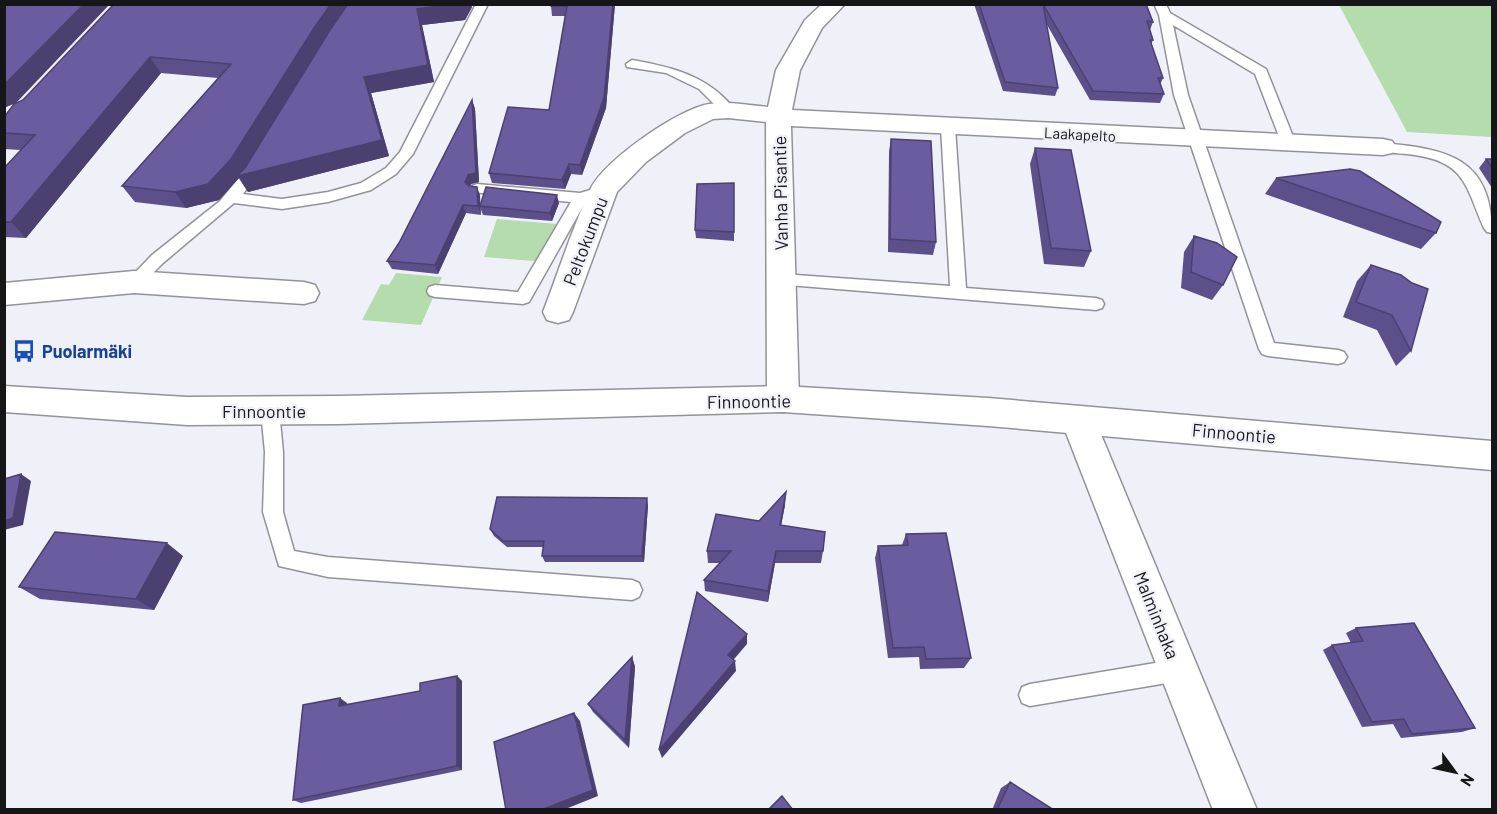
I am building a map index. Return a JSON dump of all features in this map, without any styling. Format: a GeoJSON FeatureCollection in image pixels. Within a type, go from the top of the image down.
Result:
{"type":"FeatureCollection","features":[{"type":"Feature","properties":{"kind":"street","name":"Vanha Pisantie"},"geometry":{"type":"LineString","coordinates":[[783,399],[778,117],[788,70],[813,25],[835,4]]}},
{"type":"Feature","properties":{"kind":"street","name":"Peltokumpu"},"geometry":{"type":"LineString","coordinates":[[558,312],[593,193],[676,127],[708,112],[728,110],[778,117]]}},
{"type":"Feature","properties":{"kind":"street","name":"Laakapelto"},"geometry":{"type":"LineString","coordinates":[[778,117],[1196,140],[1383,147]]}},
{"type":"Feature","properties":{"kind":"street"},"geometry":{"type":"LineString","coordinates":[[4,294],[134,282],[304,293]]}},
{"type":"Feature","properties":{"kind":"street","name":"Finnoontie"},"geometry":{"type":"LineString","coordinates":[[4,399],[187,411],[783,399],[1078,420],[1492,456]]}},
{"type":"Feature","properties":{"kind":"street","name":"Malminhaka"},"geometry":{"type":"LineString","coordinates":[[1078,420],[1235,810]]}},
{"type":"Feature","properties":{"kind":"lane"},"geometry":{"type":"LineString","coordinates":[[232,198],[282,204],[328,197],[366,187],[391,171],[406,154],[482,4]]}},
{"type":"Feature","properties":{"kind":"lane"},"geometry":{"type":"LineString","coordinates":[[1162,10],[1181,95],[1268,349],[1338,357]]}},
{"type":"Feature","properties":{"kind":"lane"},"geometry":{"type":"LineString","coordinates":[[1162,10],[1261,72],[1289,144]]}},
{"type":"Feature","properties":{"kind":"lane"},"geometry":{"type":"LineString","coordinates":[[632,64],[669,70],[704,86],[728,110]]}},
{"type":"Feature","properties":{"kind":"lane"},"geometry":{"type":"LineString","coordinates":[[948,127],[958,293]]}},
{"type":"Feature","properties":{"kind":"lane"},"geometry":{"type":"LineString","coordinates":[[1383,147],[1446,158],[1457,164],[1467,174],[1491,222]]}},
{"type":"Feature","properties":{"kind":"lane"},"geometry":{"type":"LineString","coordinates":[[134,282],[159,257],[223,208],[248,180],[264,153]]}},
{"type":"Feature","properties":{"kind":"lane"},"geometry":{"type":"LineString","coordinates":[[477,189],[593,193]]}},
{"type":"Feature","properties":{"kind":"lane"},"geometry":{"type":"LineString","coordinates":[[435,291],[523,298],[593,193]]}},
{"type":"Feature","properties":{"kind":"lane"},"geometry":{"type":"LineString","coordinates":[[782,280],[1096,304]]}},
{"type":"Feature","properties":{"kind":"lane"},"geometry":{"type":"LineString","coordinates":[[270,411],[274,452],[273,512],[286,559],[328,567],[632,590]]}},
{"type":"Feature","properties":{"kind":"lane"},"geometry":{"type":"LineString","coordinates":[[1030,695],[1179,670]]}},
{"type":"Feature","properties":{"kind":"green space"},"geometry":{"type":"Polygon","coordinates":[[[1339,5],[1492,5],[1492,137],[1407,132],[1339,5]]]}},
{"type":"Feature","properties":{"kind":"green space"},"geometry":{"type":"Polygon","coordinates":[[[497,219],[558,224],[535,261],[484,257],[497,219]]]}},
{"type":"Feature","properties":{"kind":"green space"},"geometry":{"type":"Polygon","coordinates":[[[396,273],[442,277],[421,325],[362,320],[381,284],[389,285],[396,273]]]}},
{"type":"Feature","properties":{"kind":"building"},"geometry":{"type":"Polygon","coordinates":[[[4,4],[84,4],[4,85],[4,4]]]}},
{"type":"Feature","properties":{"kind":"building"},"geometry":{"type":"Polygon","coordinates":[[[114,4],[331,4],[231,159],[208,184],[175,192],[122,186],[231,64],[150,57],[11,222],[4,222],[4,168],[35,135],[4,133],[4,117],[14,104],[23,100],[114,4]]]}},
{"type":"Feature","properties":{"kind":"building"},"geometry":{"type":"Polygon","coordinates":[[[348,4],[453,4],[417,9],[428,65],[364,77],[382,140],[237,176],[245,168],[348,4]]]}},
{"type":"Feature","properties":{"kind":"building"},"geometry":{"type":"Polygon","coordinates":[[[551,4],[613,4],[604,98],[580,165],[569,164],[562,180],[489,173],[508,107],[549,110],[567,6],[551,6],[551,4]]]}},
{"type":"Feature","properties":{"kind":"building"},"geometry":{"type":"Polygon","coordinates":[[[979,4],[1043,4],[1058,88],[1005,82],[979,4]]]}},
{"type":"Feature","properties":{"kind":"building"},"geometry":{"type":"Polygon","coordinates":[[[1043,4],[1146,4],[1153,22],[1147,21],[1153,40],[1150,40],[1163,78],[1158,78],[1164,94],[1093,91],[1043,4]]]}},
{"type":"Feature","properties":{"kind":"building"},"geometry":{"type":"Polygon","coordinates":[[[472,100],[476,173],[468,175],[465,182],[469,186],[477,187],[478,206],[463,205],[435,265],[387,261],[399,243],[472,100]]]}},
{"type":"Feature","properties":{"kind":"building"},"geometry":{"type":"Polygon","coordinates":[[[891,139],[931,141],[936,242],[890,239],[891,139]]]}},
{"type":"Feature","properties":{"kind":"building"},"geometry":{"type":"Polygon","coordinates":[[[1035,148],[1071,150],[1091,251],[1051,248],[1035,148]]]}},
{"type":"Feature","properties":{"kind":"building"},"geometry":{"type":"Polygon","coordinates":[[[1486,159],[1492,159],[1492,168],[1486,159]]]}},
{"type":"Feature","properties":{"kind":"building"},"geometry":{"type":"Polygon","coordinates":[[[1350,169],[1360,171],[1441,222],[1436,233],[1276,178],[1350,169]]]}},
{"type":"Feature","properties":{"kind":"building"},"geometry":{"type":"Polygon","coordinates":[[[734,183],[734,232],[695,230],[697,184],[734,183]]]}},
{"type":"Feature","properties":{"kind":"building"},"geometry":{"type":"Polygon","coordinates":[[[486,187],[557,195],[550,213],[480,206],[486,187]]]}},
{"type":"Feature","properties":{"kind":"building"},"geometry":{"type":"Polygon","coordinates":[[[1194,236],[1217,243],[1237,257],[1223,285],[1191,272],[1194,236]]]}},
{"type":"Feature","properties":{"kind":"building"},"geometry":{"type":"Polygon","coordinates":[[[1371,265],[1401,275],[1412,283],[1428,289],[1411,351],[1392,315],[1356,302],[1371,265]]]}},
{"type":"Feature","properties":{"kind":"building"},"geometry":{"type":"Polygon","coordinates":[[[21,474],[13,518],[4,521],[4,479],[21,474]]]}},
{"type":"Feature","properties":{"kind":"building"},"geometry":{"type":"Polygon","coordinates":[[[786,492],[780,525],[825,532],[823,551],[776,551],[768,591],[704,580],[731,551],[707,551],[716,514],[759,521],[786,492]]]}},
{"type":"Feature","properties":{"kind":"building"},"geometry":{"type":"Polygon","coordinates":[[[497,497],[647,498],[642,556],[542,556],[544,541],[503,541],[490,529],[497,497]]]}},
{"type":"Feature","properties":{"kind":"building"},"geometry":{"type":"Polygon","coordinates":[[[55,532],[167,543],[136,599],[19,587],[55,532]]]}},
{"type":"Feature","properties":{"kind":"building"},"geometry":{"type":"Polygon","coordinates":[[[946,533],[971,658],[926,659],[924,647],[893,648],[878,546],[908,545],[906,534],[946,533]]]}},
{"type":"Feature","properties":{"kind":"building"},"geometry":{"type":"Polygon","coordinates":[[[697,592],[747,634],[728,655],[735,661],[659,750],[697,592]]]}},
{"type":"Feature","properties":{"kind":"building"},"geometry":{"type":"Polygon","coordinates":[[[1414,623],[1475,728],[1412,734],[1404,719],[1372,722],[1332,645],[1363,641],[1356,628],[1414,623]]]}},
{"type":"Feature","properties":{"kind":"building"},"geometry":{"type":"Polygon","coordinates":[[[632,657],[625,740],[588,704],[632,657]]]}},
{"type":"Feature","properties":{"kind":"building"},"geometry":{"type":"Polygon","coordinates":[[[457,676],[457,766],[293,800],[303,705],[340,698],[339,706],[420,691],[420,683],[457,676]]]}},
{"type":"Feature","properties":{"kind":"building"},"geometry":{"type":"Polygon","coordinates":[[[574,713],[593,790],[541,810],[506,810],[494,742],[574,713]]]}},
{"type":"Feature","properties":{"kind":"building"},"geometry":{"type":"Polygon","coordinates":[[[1010,782],[1054,810],[997,810],[1010,782]]]}},
{"type":"Feature","properties":{"kind":"building"},"geometry":{"type":"Polygon","coordinates":[[[782,796],[793,810],[768,810],[782,796]]]}},
{"type":"Feature","properties":{"kind":"place","name":"Puolarmäki"},"geometry":{"type":"Point","coordinates":[24,351]}}]}
